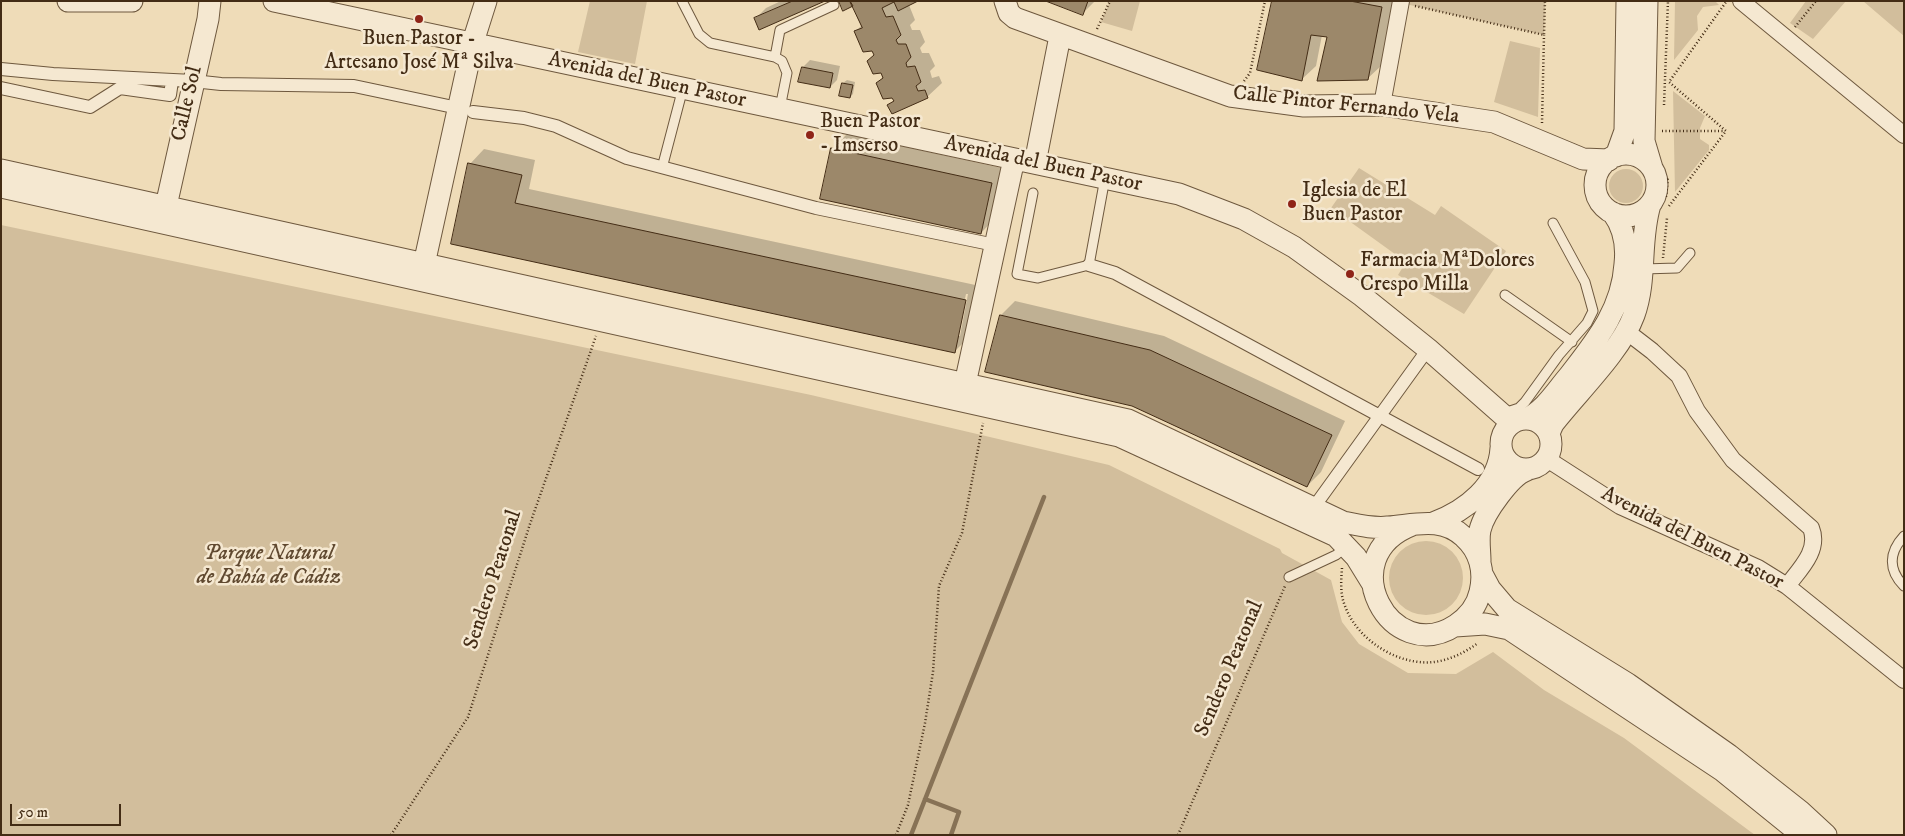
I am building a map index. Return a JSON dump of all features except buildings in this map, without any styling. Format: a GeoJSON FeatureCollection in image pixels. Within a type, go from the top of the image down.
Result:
{"type":"FeatureCollection","features":[{"type":"Feature","properties":{"kind":"street"},"geometry":{"type":"LineString","coordinates":[[68,1],[132,1]]}},
{"type":"Feature","properties":{"kind":"street","name":"Calle Sol"},"geometry":{"type":"LineString","coordinates":[[166,206],[182,81],[208,19],[210,1]]}},
{"type":"Feature","properties":{"kind":"street","name":"Avenida del Buen Pastor"},"geometry":{"type":"LineString","coordinates":[[274,1],[1179,194],[1244,220],[1294,248],[1362,296],[1513,419]]}},
{"type":"Feature","properties":{"kind":"street"},"geometry":{"type":"LineString","coordinates":[[422,272],[465,110],[473,42],[486,1]]}},
{"type":"Feature","properties":{"kind":"street","name":"Calle Pintor Fernando Vela"},"geometry":{"type":"LineString","coordinates":[[1005,1],[1010,13],[1015,18],[1087,46],[1230,96],[1304,106],[1382,105],[1494,122],[1582,159],[1613,158]]}},
{"type":"Feature","properties":{"kind":"street"},"geometry":{"type":"LineString","coordinates":[[1596,188],[1599,172],[1613,158],[1625,131],[1627,1]]}},
{"type":"Feature","properties":{"kind":"street"},"geometry":{"type":"LineString","coordinates":[[1647,1],[1645,151],[1657,183],[1654,199],[1661,209]]}},
{"type":"Feature","properties":{"kind":"street"},"geometry":{"type":"LineString","coordinates":[[1741,1],[1904,135]]}},
{"type":"Feature","properties":{"kind":"street"},"geometry":{"type":"LineString","coordinates":[[1382,105],[1401,2]]}},
{"type":"Feature","properties":{"kind":"street"},"geometry":{"type":"LineString","coordinates":[[1035,163],[1060,36]]}},
{"type":"Feature","properties":{"kind":"street"},"geometry":{"type":"LineString","coordinates":[[1,69],[221,84],[354,86],[465,110],[524,118],[556,126],[627,158],[662,168],[816,208],[995,244]]}},
{"type":"Feature","properties":{"kind":"street"},"geometry":{"type":"LineString","coordinates":[[1,88],[90,107],[120,88],[170,95],[182,81]]}},
{"type":"Feature","properties":{"kind":"street"},"geometry":{"type":"LineString","coordinates":[[1613,158],[1632,155],[1640,158],[1652,168]]}},
{"type":"Feature","properties":{"kind":"street"},"geometry":{"type":"LineString","coordinates":[[965,384],[1014,159]]}},
{"type":"Feature","properties":{"kind":"street"},"geometry":{"type":"LineString","coordinates":[[1,187],[965,384],[1128,420],[1343,522],[1364,527],[1387,528],[1434,523],[1454,515],[1476,498],[1498,469],[1503,434],[1513,419],[1539,411],[1595,342],[1619,299],[1624,278],[1626,253],[1622,228],[1613,213],[1601,203],[1596,188],[1583,167],[1582,159]]}},
{"type":"Feature","properties":{"kind":"street"},"geometry":{"type":"LineString","coordinates":[[1,170],[166,206],[422,272],[595,331],[983,418],[1119,436],[1336,536],[1341,551],[1372,583]]}},
{"type":"Feature","properties":{"kind":"street"},"geometry":{"type":"LineString","coordinates":[[1613,213],[1629,216],[1661,209]]}},
{"type":"Feature","properties":{"kind":"street"},"geometry":{"type":"LineString","coordinates":[[1549,433],[1553,424],[1626,331],[1634,314],[1643,263],[1661,209]]}},
{"type":"Feature","properties":{"kind":"street"},"geometry":{"type":"LineString","coordinates":[[1089,265],[1115,273],[1478,469]]}},
{"type":"Feature","properties":{"kind":"street"},"geometry":{"type":"LineString","coordinates":[[1626,331],[1652,351],[1679,376],[1697,411],[1733,460],[1811,528],[1815,543],[1813,550],[1787,586]]}},
{"type":"Feature","properties":{"kind":"street"},"geometry":{"type":"LineString","coordinates":[[1314,507],[1428,349]]}},
{"type":"Feature","properties":{"kind":"street"},"geometry":{"type":"LineString","coordinates":[[1456,626],[1476,605],[1481,590],[1479,543],[1480,529],[1485,517],[1514,477],[1540,466],[1547,459],[1552,448],[1549,433],[1540,423],[1513,419]]}},
{"type":"Feature","properties":{"kind":"street"},"geometry":{"type":"LineString","coordinates":[[1501,448],[1507,462],[1520,469],[1527,470]]}},
{"type":"Feature","properties":{"kind":"street","name":"Avenida del Buen Pastor"},"geometry":{"type":"LineString","coordinates":[[1547,459],[1620,506],[1758,568],[1787,586],[1904,680]]}},
{"type":"Feature","properties":{"kind":"street"},"geometry":{"type":"LineString","coordinates":[[1434,523],[1454,530],[1463,536],[1474,548],[1490,589],[1507,608],[1628,684],[1721,750],[1800,811],[1826,835]]}},
{"type":"Feature","properties":{"kind":"street"},"geometry":{"type":"LineString","coordinates":[[1412,525],[1393,535],[1379,551],[1374,561],[1372,583],[1376,599],[1384,613],[1400,627],[1410,631],[1432,634],[1456,626],[1486,624],[1509,629],[1722,770],[1802,835]]}},
{"type":"Feature","properties":{"kind":"lane"},"geometry":{"type":"LineString","coordinates":[[682,1],[695,28],[710,43],[775,57],[782,61],[786,69],[780,110]]}},
{"type":"Feature","properties":{"kind":"lane"},"geometry":{"type":"LineString","coordinates":[[775,57],[780,30],[834,5]]}},
{"type":"Feature","properties":{"kind":"lane"},"geometry":{"type":"LineString","coordinates":[[662,168],[683,88]]}},
{"type":"Feature","properties":{"kind":"lane"},"geometry":{"type":"LineString","coordinates":[[1033,193],[1017,274],[1038,278],[1089,265],[1105,178]]}},
{"type":"Feature","properties":{"kind":"lane"},"geometry":{"type":"LineString","coordinates":[[1513,419],[1519,408],[1587,323],[1593,312],[1585,282],[1553,223]]}},
{"type":"Feature","properties":{"kind":"lane"},"geometry":{"type":"LineString","coordinates":[[1643,263],[1677,268],[1690,253]]}},
{"type":"Feature","properties":{"kind":"lane"},"geometry":{"type":"LineString","coordinates":[[1505,295],[1572,342]]}},
{"type":"Feature","properties":{"kind":"lane"},"geometry":{"type":"LineString","coordinates":[[1904,536],[1896,545],[1892,563],[1894,572],[1904,586]]}},
{"type":"Feature","properties":{"kind":"lane"},"geometry":{"type":"LineString","coordinates":[[1289,576],[1341,551]]}},
{"type":"Feature","properties":{"kind":"path"},"geometry":{"type":"LineString","coordinates":[[1087,46],[1110,1]]}},
{"type":"Feature","properties":{"kind":"path"},"geometry":{"type":"LineString","coordinates":[[1230,96],[1250,73],[1266,1]]}},
{"type":"Feature","properties":{"kind":"path"},"geometry":{"type":"LineString","coordinates":[[1541,141],[1545,1]]}},
{"type":"Feature","properties":{"kind":"path"},"geometry":{"type":"LineString","coordinates":[[1726,1],[1669,82],[1726,131]]}},
{"type":"Feature","properties":{"kind":"path"},"geometry":{"type":"LineString","coordinates":[[1786,38],[1816,1]]}},
{"type":"Feature","properties":{"kind":"path"},"geometry":{"type":"LineString","coordinates":[[1401,2],[1544,35]]}},
{"type":"Feature","properties":{"kind":"path"},"geometry":{"type":"LineString","coordinates":[[1644,130],[1726,131]]}},
{"type":"Feature","properties":{"kind":"path"},"geometry":{"type":"LineString","coordinates":[[1643,263],[1663,259],[1661,209],[1726,131]]}},
{"type":"Feature","properties":{"kind":"path","name":"Sendero Peatonal"},"geometry":{"type":"LineString","coordinates":[[391,835],[468,717],[595,331]]}},
{"type":"Feature","properties":{"kind":"path"},"geometry":{"type":"LineString","coordinates":[[896,835],[908,806],[925,723],[933,672],[939,586],[962,533],[983,418]]}},
{"type":"Feature","properties":{"kind":"path"},"geometry":{"type":"LineString","coordinates":[[1341,551],[1341,587],[1345,606],[1362,633],[1382,648],[1405,660],[1421,662],[1440,661],[1469,649],[1481,641]]}},
{"type":"Feature","properties":{"kind":"path","name":"Sendero Peatonal"},"geometry":{"type":"LineString","coordinates":[[1178,835],[1289,576]]}},
{"type":"Feature","properties":{"kind":"green space"},"geometry":{"type":"Polygon","coordinates":[[[590,1],[647,1],[635,64],[578,52],[590,1]]]}},
{"type":"Feature","properties":{"kind":"green space"},"geometry":{"type":"Polygon","coordinates":[[[1110,1],[1140,1],[1132,31],[1101,22],[1110,1]]]}},
{"type":"Feature","properties":{"kind":"green space"},"geometry":{"type":"Polygon","coordinates":[[[1401,1],[1545,1],[1544,35],[1401,3],[1401,1]]]}},
{"type":"Feature","properties":{"kind":"green space"},"geometry":{"type":"Polygon","coordinates":[[[1675,1],[1715,1],[1719,5],[1703,7],[1697,16],[1698,30],[1674,60],[1675,1]]]}},
{"type":"Feature","properties":{"kind":"green space"},"geometry":{"type":"Polygon","coordinates":[[[1806,1],[1846,1],[1813,39],[1790,23],[1806,1]]]}},
{"type":"Feature","properties":{"kind":"green space"},"geometry":{"type":"Polygon","coordinates":[[[1863,1],[1904,1],[1904,36],[1863,1]]]}},
{"type":"Feature","properties":{"kind":"green space"},"geometry":{"type":"Polygon","coordinates":[[[1510,41],[1540,48],[1538,117],[1494,102],[1510,41]]]}},
{"type":"Feature","properties":{"kind":"green space"},"geometry":{"type":"Polygon","coordinates":[[[1673,91],[1705,116],[1700,128],[1700,139],[1709,145],[1709,150],[1675,192],[1673,91]]]}},
{"type":"Feature","properties":{"kind":"green space"},"geometry":{"type":"Polygon","coordinates":[[[1359,168],[1435,215],[1441,206],[1506,251],[1464,314],[1398,275],[1406,262],[1331,208],[1359,168]]]}},
{"type":"Feature","properties":{"kind":"green space"},"geometry":{"type":"Polygon","coordinates":[[[1626,169],[1633,170],[1638,174],[1642,179],[1642,193],[1638,198],[1633,202],[1626,203],[1619,202],[1614,198],[1610,193],[1609,186],[1610,179],[1614,174],[1619,170],[1626,169]]]}},
{"type":"Feature","properties":{"kind":"green space","name":"Parque Natural de Bahía de Cádiz"},"geometry":{"type":"Polygon","coordinates":[[[1,225],[811,395],[1109,465],[1280,549],[1282,553],[1331,580],[1342,622],[1359,644],[1408,673],[1456,674],[1493,652],[1544,690],[1624,738],[1755,835],[1,835],[1,225]]]}},
{"type":"Feature","properties":{"kind":"green space"},"geometry":{"type":"Polygon","coordinates":[[[1419,541],[1433,541],[1447,547],[1457,557],[1463,571],[1463,585],[1457,599],[1447,609],[1433,615],[1419,615],[1405,609],[1395,599],[1389,585],[1389,571],[1395,557],[1405,547],[1419,541]]]}},
{"type":"Feature","properties":{"kind":"waterway"},"geometry":{"type":"LineString","coordinates":[[911,835],[1044,497]]}},
{"type":"Feature","properties":{"kind":"waterway"},"geometry":{"type":"LineString","coordinates":[[925,799],[959,812],[951,835]]}},
{"type":"Feature","properties":{"kind":"place","name":"Buen Pastor - Artesano José Mª Silva"},"geometry":{"type":"Point","coordinates":[419,19]}},
{"type":"Feature","properties":{"kind":"place","name":"Buen Pastor - Imserso"},"geometry":{"type":"Point","coordinates":[810,135]}},
{"type":"Feature","properties":{"kind":"place","name":"Iglesia de El Buen Pastor"},"geometry":{"type":"Point","coordinates":[1292,204]}},
{"type":"Feature","properties":{"kind":"place","name":"Farmacia MªDolores Crespo Milla"},"geometry":{"type":"Point","coordinates":[1350,274]}}]}
